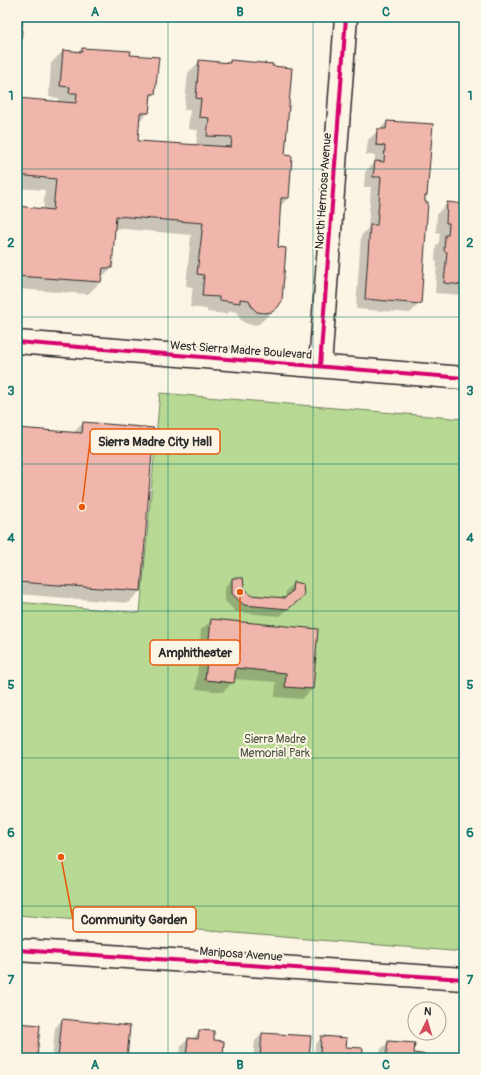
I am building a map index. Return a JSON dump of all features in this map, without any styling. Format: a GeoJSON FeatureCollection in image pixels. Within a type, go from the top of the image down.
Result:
{"type":"FeatureCollection","features":[{"type":"Feature","properties":{"kind":"street","name":"North Hermosa Avenue"},"geometry":{"type":"LineString","coordinates":[[320,366],[346,17]]}},
{"type":"Feature","properties":{"kind":"street","name":"West Sierra Madre Boulevard"},"geometry":{"type":"LineString","coordinates":[[17,342],[464,378]]}},
{"type":"Feature","properties":{"kind":"street","name":"Mariposa Avenue"},"geometry":{"type":"LineString","coordinates":[[17,950],[464,978]]}},
{"type":"Feature","properties":{"kind":"green space","name":"Sierra Madre Memorial Park"},"geometry":{"type":"Polygon","coordinates":[[[160,393],[464,419],[464,952],[17,915],[17,602],[140,613],[160,393]]]}},
{"type":"Feature","properties":{"kind":"building"},"geometry":{"type":"Polygon","coordinates":[[[17,17],[23,17],[21,42],[17,42],[17,17]]]}},
{"type":"Feature","properties":{"kind":"building"},"geometry":{"type":"Polygon","coordinates":[[[82,48],[131,51],[130,55],[159,57],[155,94],[151,94],[149,113],[140,113],[138,141],[231,147],[232,137],[207,136],[209,118],[199,117],[201,99],[196,98],[199,60],[230,63],[230,60],[273,64],[272,66],[292,68],[285,155],[292,156],[289,198],[281,198],[278,247],[286,248],[282,301],[272,312],[257,312],[252,307],[249,300],[240,299],[240,303],[219,300],[219,297],[202,296],[204,275],[197,274],[203,223],[116,216],[112,268],[103,268],[101,282],[17,276],[17,206],[53,210],[56,179],[17,175],[17,98],[76,103],[77,93],[69,93],[70,87],[60,86],[63,50],[82,52],[82,48]]]}},
{"type":"Feature","properties":{"kind":"building"},"geometry":{"type":"Polygon","coordinates":[[[387,121],[433,124],[427,195],[425,196],[425,202],[428,202],[421,304],[365,299],[370,225],[377,225],[381,177],[373,177],[375,161],[384,162],[385,146],[376,145],[377,129],[386,129],[387,121]]]}},
{"type":"Feature","properties":{"kind":"building"},"geometry":{"type":"Polygon","coordinates":[[[447,202],[464,204],[464,285],[444,283],[447,252],[444,251],[445,235],[448,235],[449,223],[446,223],[447,202]]]}},
{"type":"Feature","properties":{"kind":"building"},"geometry":{"type":"Polygon","coordinates":[[[83,422],[154,428],[141,591],[17,582],[17,428],[82,433],[83,422]]]}},
{"type":"Feature","properties":{"kind":"building"},"geometry":{"type":"Polygon","coordinates":[[[232,578],[243,578],[244,587],[250,595],[285,598],[292,591],[293,582],[303,584],[304,596],[288,609],[244,605],[232,594],[232,578]]]}},
{"type":"Feature","properties":{"kind":"building"},"geometry":{"type":"Polygon","coordinates":[[[211,619],[318,629],[313,689],[285,687],[286,673],[236,668],[234,683],[205,680],[211,619]]]}},
{"type":"Feature","properties":{"kind":"building"},"geometry":{"type":"Polygon","coordinates":[[[62,1019],[130,1026],[127,1058],[58,1058],[62,1019]]]}},
{"type":"Feature","properties":{"kind":"building"},"geometry":{"type":"Polygon","coordinates":[[[17,1023],[40,1025],[37,1058],[17,1058],[17,1023]]]}},
{"type":"Feature","properties":{"kind":"building"},"geometry":{"type":"Polygon","coordinates":[[[199,1030],[214,1031],[214,1040],[224,1041],[223,1058],[186,1058],[188,1038],[198,1039],[199,1030]]]}},
{"type":"Feature","properties":{"kind":"building"},"geometry":{"type":"Polygon","coordinates":[[[262,1033],[311,1036],[309,1058],[260,1058],[262,1033]]]}},
{"type":"Feature","properties":{"kind":"building"},"geometry":{"type":"Polygon","coordinates":[[[321,1036],[347,1038],[346,1047],[363,1048],[362,1058],[320,1058],[321,1036]]]}},
{"type":"Feature","properties":{"kind":"building"},"geometry":{"type":"Polygon","coordinates":[[[388,1041],[415,1043],[414,1053],[428,1055],[428,1058],[386,1058],[388,1041]]]}},
{"type":"Feature","properties":{"kind":"cycle path"},"geometry":{"type":"LineString","coordinates":[[320,366],[346,17]]}},
{"type":"Feature","properties":{"kind":"cycle path"},"geometry":{"type":"LineString","coordinates":[[17,342],[464,378]]}},
{"type":"Feature","properties":{"kind":"cycle path"},"geometry":{"type":"LineString","coordinates":[[17,950],[464,979]]}},
{"type":"Feature","properties":{"kind":"place","name":"Sierra Madre City Hall"},"geometry":{"type":"Point","coordinates":[82,507]}},
{"type":"Feature","properties":{"kind":"place","name":"Amphitheater"},"geometry":{"type":"Point","coordinates":[240,592]}},
{"type":"Feature","properties":{"kind":"place","name":"Community Garden"},"geometry":{"type":"Point","coordinates":[61,857]}}]}
